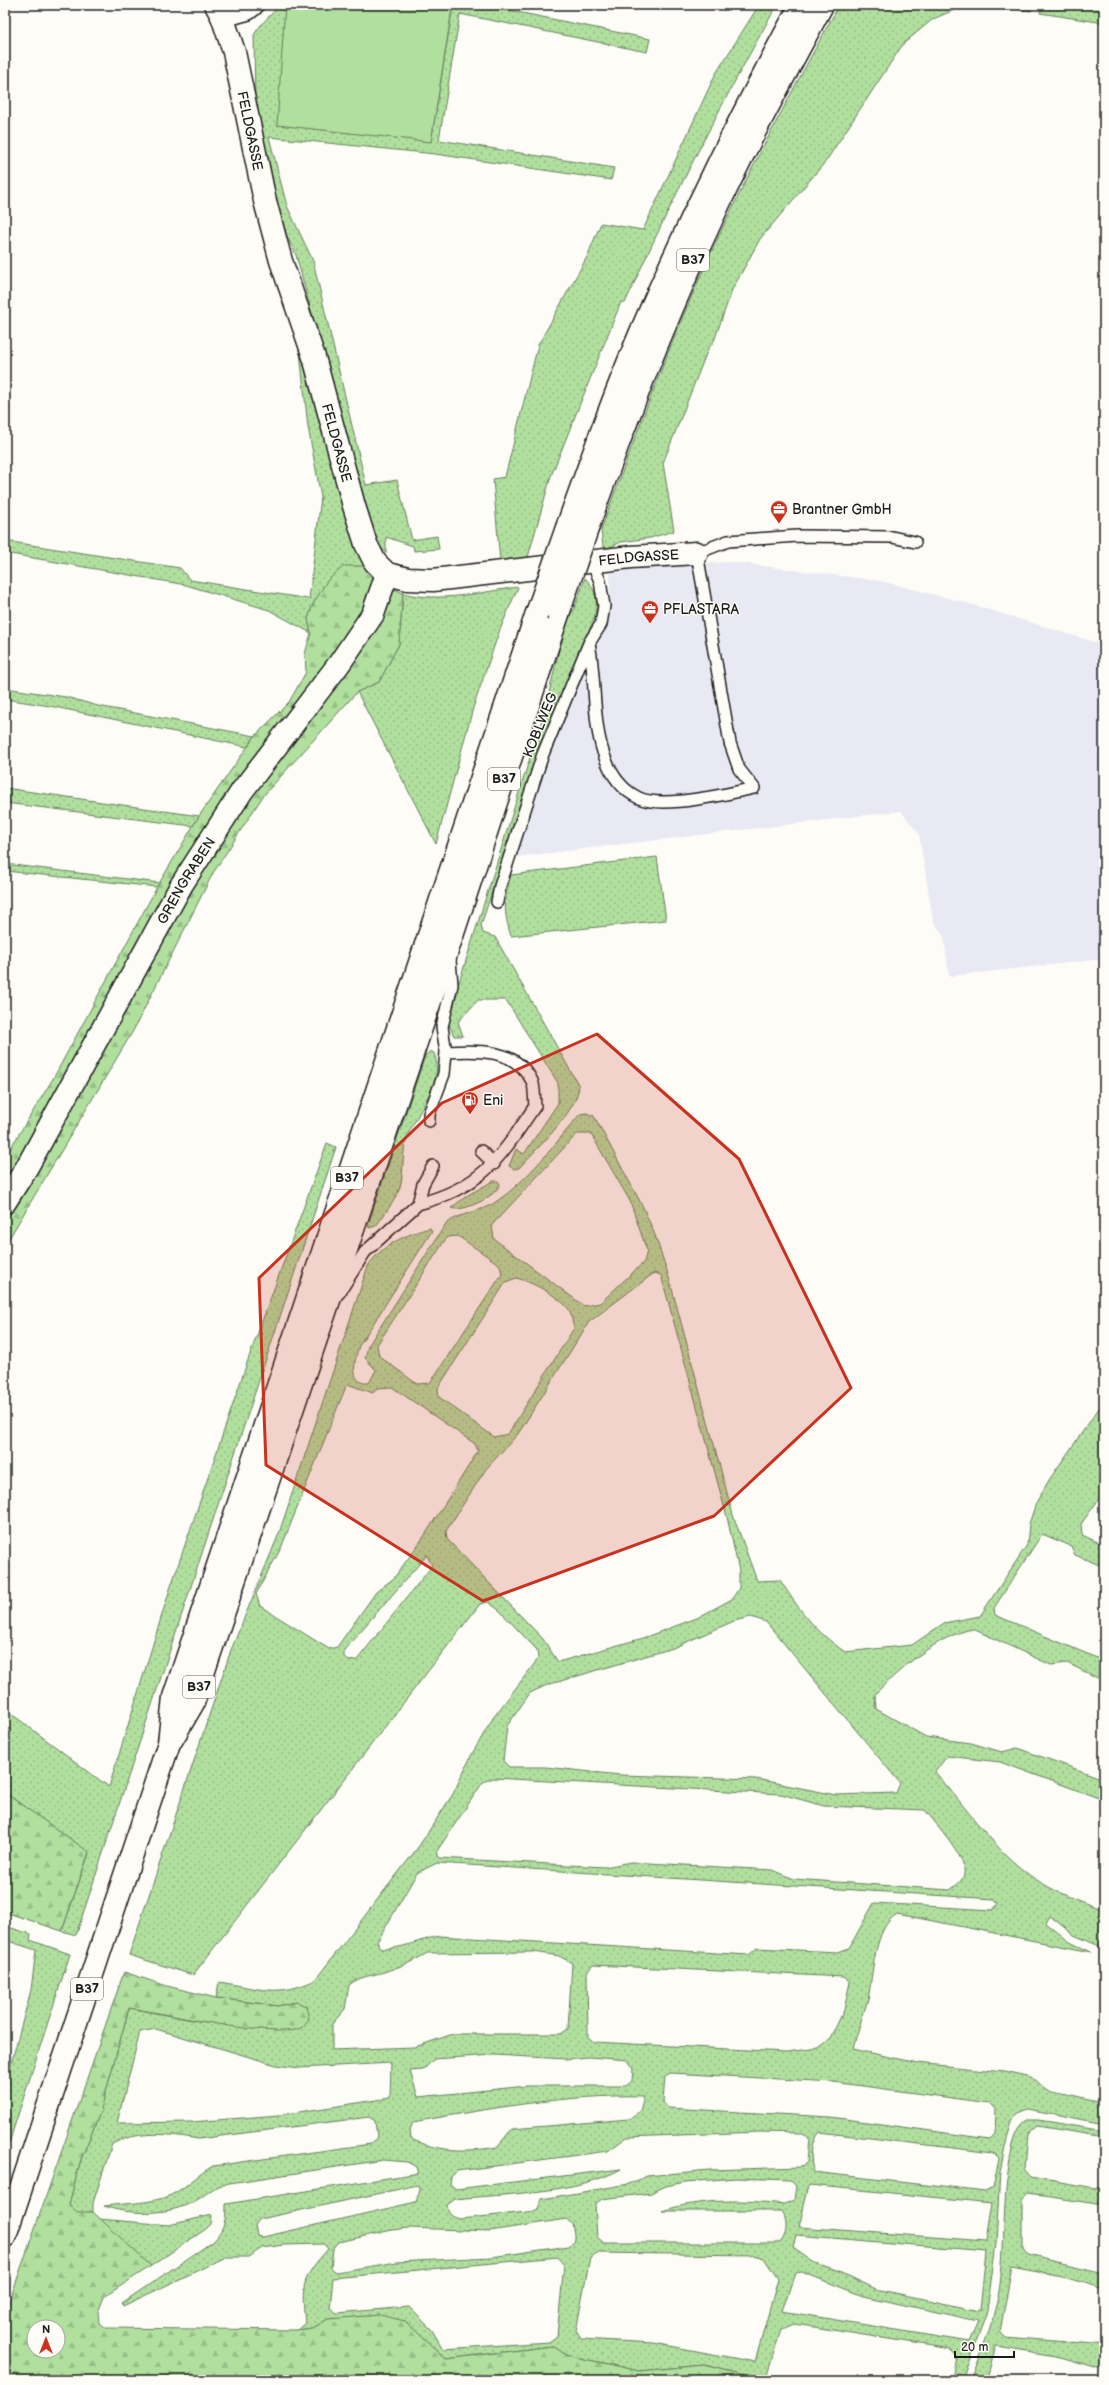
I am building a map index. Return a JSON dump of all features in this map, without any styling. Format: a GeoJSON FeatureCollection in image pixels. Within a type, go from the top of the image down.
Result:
{"type":"FeatureCollection","features":[{"type":"Feature","properties":{"kind":"main road"},"geometry":{"type":"LineString","coordinates":[[219,10],[247,9],[252,5]]}},
{"type":"Feature","properties":{"kind":"main road","name":"B37"},"geometry":{"type":"LineString","coordinates":[[5,2236],[169,1743],[174,1697],[578,525],[602,432],[644,326],[685,232],[801,5]]}},
{"type":"Feature","properties":{"kind":"main road","name":"B37"},"geometry":{"type":"LineString","coordinates":[[578,525],[640,386],[702,239],[748,144],[822,5]]}},
{"type":"Feature","properties":{"kind":"main road","name":"FELDGASSE"},"geometry":{"type":"LineString","coordinates":[[219,10],[234,52],[267,208],[281,260],[314,357],[354,506],[366,544],[375,562],[387,574],[408,579],[446,579],[592,562],[697,553]]}},
{"type":"Feature","properties":{"kind":"main road","name":"GRENGRABEN"},"geometry":{"type":"LineString","coordinates":[[5,1202],[27,1168],[182,884],[242,791],[330,676],[373,614],[387,574]]}},
{"type":"Feature","properties":{"kind":"main road","name":"B37"},"geometry":{"type":"LineString","coordinates":[[169,1743],[193,1703],[449,945],[547,615]]}},
{"type":"Feature","properties":{"kind":"lane"},"geometry":{"type":"LineString","coordinates":[[589,642],[594,669],[599,735],[605,759],[618,782],[640,798],[670,802],[711,797],[754,788],[739,769],[730,743],[697,553],[728,541],[797,536],[892,537],[915,542]]}},
{"type":"Feature","properties":{"kind":"lane","name":"KOBLWEG"},"geometry":{"type":"LineString","coordinates":[[497,902],[500,886],[543,754],[589,642],[601,624],[604,606],[600,581],[592,562]]}},
{"type":"Feature","properties":{"kind":"lane"},"geometry":{"type":"LineString","coordinates":[[429,1121],[429,1114],[444,1074],[446,1052],[442,1028],[452,985],[449,945]]}},
{"type":"Feature","properties":{"kind":"lane"},"geometry":{"type":"LineString","coordinates":[[324,1318],[365,1252],[418,1204],[446,1197],[480,1176],[494,1164],[535,1106],[532,1081],[519,1064],[497,1052],[474,1050],[446,1052]]}},
{"type":"Feature","properties":{"kind":"lane"},"geometry":{"type":"LineString","coordinates":[[481,1151],[494,1164]]}},
{"type":"Feature","properties":{"kind":"lane"},"geometry":{"type":"LineString","coordinates":[[418,1204],[423,1184],[433,1166]]}},
{"type":"Feature","properties":{"kind":"highlighted area"},"geometry":{"type":"Polygon","coordinates":[[[597,1034],[739,1159],[851,1388],[714,1516],[483,1601],[266,1465],[259,1278],[442,1103],[597,1034]]]}},
{"type":"Feature","properties":{"kind":"shaded area"},"geometry":{"type":"Polygon","coordinates":[[[732,562],[881,581],[967,603],[1104,645],[1104,959],[949,976],[944,937],[933,920],[919,834],[901,811],[516,857],[549,755],[593,645],[605,626],[610,605],[610,572],[686,564],[732,562]]]}},
{"type":"Feature","properties":{"kind":"green space"},"geometry":{"type":"Polygon","coordinates":[[[280,5],[285,5],[283,8],[431,142],[453,5],[483,5],[650,39],[647,52],[460,14],[439,140],[614,168],[611,180],[435,154],[269,137],[287,206],[313,261],[366,485],[397,480],[412,540],[437,536],[439,549],[414,551],[413,546],[386,537],[386,553],[373,538],[296,255],[282,226],[255,102],[254,35],[262,23],[280,5]]]}},
{"type":"Feature","properties":{"kind":"green space"},"geometry":{"type":"Polygon","coordinates":[[[285,5],[433,5],[452,9],[431,142],[277,125],[285,5]]]}},
{"type":"Feature","properties":{"kind":"green space"},"geometry":{"type":"Polygon","coordinates":[[[759,5],[777,5],[698,152],[660,227],[625,303],[621,302],[551,476],[528,557],[500,562],[493,479],[505,477],[538,345],[587,257],[601,223],[643,230],[715,75],[759,5]]]}},
{"type":"Feature","properties":{"kind":"green space"},"geometry":{"type":"Polygon","coordinates":[[[839,5],[966,5],[933,19],[903,44],[826,161],[760,239],[732,290],[714,341],[708,349],[663,463],[674,531],[650,538],[621,542],[608,548],[603,546],[601,530],[655,386],[699,279],[729,214],[839,5]]]}},
{"type":"Feature","properties":{"kind":"green space"},"geometry":{"type":"Polygon","coordinates":[[[989,5],[1032,5],[1031,11],[989,5]]]}},
{"type":"Feature","properties":{"kind":"green space"},"geometry":{"type":"Polygon","coordinates":[[[1042,5],[1104,5],[1104,23],[1040,13],[1042,5]]]}},
{"type":"Feature","properties":{"kind":"green space"},"geometry":{"type":"Polygon","coordinates":[[[300,353],[311,375],[368,566],[313,604],[308,619],[311,633],[269,610],[186,585],[5,553],[5,541],[180,568],[190,580],[309,599],[321,497],[308,427],[300,353]]]}},
{"type":"Feature","properties":{"kind":"green space"},"geometry":{"type":"Polygon","coordinates":[[[344,566],[368,566],[381,583],[403,593],[399,644],[379,682],[357,692],[263,796],[213,873],[133,1031],[5,1245],[5,1157],[54,1077],[157,887],[199,816],[255,736],[289,702],[306,672],[305,654],[311,633],[308,619],[313,604],[327,581],[344,566]]]}},
{"type":"Feature","properties":{"kind":"green space"},"geometry":{"type":"Polygon","coordinates":[[[585,578],[595,593],[595,616],[584,639],[538,753],[481,925],[483,933],[495,937],[579,1086],[577,1096],[564,1118],[519,1168],[514,1169],[509,1166],[516,1149],[524,1154],[558,1103],[558,1083],[506,1000],[478,1000],[458,1022],[463,1036],[454,1036],[449,1025],[450,1011],[545,710],[568,611],[573,612],[585,578]]]}},
{"type":"Feature","properties":{"kind":"green space"},"geometry":{"type":"Polygon","coordinates":[[[518,587],[499,632],[473,708],[436,844],[357,692],[379,682],[399,644],[403,593],[417,596],[446,597],[518,587]]]}},
{"type":"Feature","properties":{"kind":"green space"},"geometry":{"type":"Polygon","coordinates":[[[5,688],[66,697],[98,706],[255,736],[247,747],[50,706],[5,699],[5,688]]]}},
{"type":"Feature","properties":{"kind":"green space"},"geometry":{"type":"Polygon","coordinates":[[[5,788],[199,816],[193,826],[5,803],[5,788]]]}},
{"type":"Feature","properties":{"kind":"green space"},"geometry":{"type":"Polygon","coordinates":[[[657,857],[666,920],[511,936],[505,906],[511,875],[657,857]]]}},
{"type":"Feature","properties":{"kind":"green space"},"geometry":{"type":"Polygon","coordinates":[[[5,864],[160,883],[157,887],[5,871],[5,864]]]}},
{"type":"Feature","properties":{"kind":"green space"},"geometry":{"type":"Polygon","coordinates":[[[430,1051],[434,1053],[437,1064],[436,1076],[428,1098],[406,1141],[401,1182],[397,1195],[376,1226],[369,1228],[368,1225],[425,1056],[430,1051]]]}},
{"type":"Feature","properties":{"kind":"green space"},"geometry":{"type":"Polygon","coordinates":[[[586,1113],[594,1116],[643,1207],[655,1235],[668,1274],[733,1515],[757,1581],[780,1580],[794,1601],[816,1628],[845,1652],[912,1645],[944,1623],[980,1616],[1027,1545],[1029,1524],[1036,1503],[1049,1480],[1104,1401],[1104,1492],[1081,1524],[1082,1535],[1104,1545],[1104,1567],[1075,1555],[1071,1546],[1042,1534],[994,1608],[995,1615],[1104,1661],[1104,1681],[1067,1663],[1051,1665],[973,1629],[960,1632],[946,1638],[920,1654],[875,1694],[876,1709],[926,1737],[971,1743],[1002,1752],[1017,1748],[1104,1779],[1104,1800],[1000,1762],[947,1756],[935,1772],[981,1828],[1005,1854],[1032,1877],[1049,1887],[1076,1900],[1104,1910],[1104,1948],[1074,1935],[1050,1916],[1046,1923],[1070,1942],[1091,1952],[897,1914],[889,1920],[883,1929],[879,1940],[873,1965],[868,1999],[853,2049],[917,2063],[1005,2072],[1032,2078],[1046,2090],[1104,2102],[1104,2124],[1028,2109],[1020,2112],[1013,2118],[1000,2171],[996,2243],[987,2312],[962,2380],[953,2380],[957,2356],[951,2349],[795,2324],[781,2330],[766,2377],[784,2380],[762,2380],[704,2365],[639,2371],[566,2355],[553,2346],[446,2359],[405,2321],[328,2319],[313,2328],[297,2330],[305,2323],[303,2299],[305,2282],[313,2267],[328,2249],[324,2244],[284,2245],[262,2248],[248,2257],[226,2257],[123,2306],[122,2303],[215,2240],[224,2223],[226,2204],[419,2173],[417,2167],[407,2162],[383,2160],[223,2184],[194,2202],[179,2208],[158,2212],[124,2211],[104,2206],[147,2202],[163,2198],[187,2185],[213,2166],[371,2144],[377,2137],[375,2121],[369,2117],[198,2139],[155,2134],[122,2140],[112,2144],[93,2203],[93,2212],[77,2213],[69,2204],[81,2159],[100,2113],[129,2008],[192,2020],[276,2031],[296,2002],[278,2006],[216,1998],[219,1982],[257,1989],[279,1990],[302,1986],[315,1980],[419,1846],[453,1794],[472,1754],[493,1718],[538,1659],[537,1650],[499,1610],[488,1602],[480,1604],[193,1975],[129,1955],[231,1650],[278,1536],[368,1266],[380,1252],[395,1241],[430,1228],[432,1231],[359,1346],[355,1370],[358,1380],[362,1383],[369,1383],[376,1370],[365,1358],[368,1346],[445,1225],[457,1217],[491,1205],[520,1183],[580,1114],[586,1113]],[[577,1134],[492,1225],[494,1239],[584,1306],[600,1303],[644,1262],[647,1251],[630,1201],[591,1134],[577,1134]],[[458,1236],[447,1237],[377,1345],[379,1356],[417,1384],[430,1383],[502,1274],[500,1265],[458,1236]],[[654,1273],[589,1322],[518,1434],[486,1469],[446,1531],[447,1539],[543,1639],[558,1662],[643,1638],[697,1618],[732,1599],[739,1588],[739,1571],[727,1517],[661,1275],[654,1273]],[[516,1278],[506,1282],[438,1388],[439,1397],[494,1437],[508,1434],[574,1328],[571,1314],[565,1305],[537,1286],[516,1278]],[[347,1384],[281,1548],[256,1594],[260,1606],[329,1649],[337,1647],[376,1592],[394,1578],[425,1535],[478,1451],[475,1444],[392,1387],[377,1388],[373,1393],[347,1384]],[[427,1555],[344,1650],[344,1657],[349,1661],[357,1660],[432,1566],[427,1555]],[[751,1617],[734,1621],[673,1648],[547,1685],[530,1693],[507,1726],[503,1761],[509,1767],[545,1767],[620,1775],[756,1779],[836,1795],[896,1793],[900,1783],[766,1622],[751,1617]],[[493,1778],[483,1782],[437,1851],[439,1858],[605,1867],[631,1862],[773,1870],[794,1879],[950,1890],[960,1881],[964,1874],[964,1867],[956,1850],[943,1831],[925,1810],[824,1806],[781,1794],[493,1778]],[[437,1863],[417,1873],[377,1942],[382,1949],[404,1946],[439,1936],[749,1955],[757,1948],[838,1952],[849,1948],[874,1903],[993,1910],[998,1904],[994,1899],[437,1863]],[[534,1952],[427,1953],[390,1970],[361,1978],[349,1985],[345,2009],[332,2024],[332,2050],[415,2047],[453,2034],[561,2034],[568,2029],[572,1963],[559,1956],[534,1952]],[[593,1965],[587,1972],[588,2037],[594,2042],[786,2052],[819,2048],[830,2039],[844,2010],[850,1982],[844,1977],[593,1965]],[[156,2029],[140,2032],[117,2123],[192,2122],[279,2115],[390,2098],[391,2063],[300,2068],[276,2065],[156,2029]],[[494,2055],[434,2059],[423,2070],[410,2071],[418,2097],[527,2086],[626,2086],[632,2081],[633,2068],[628,2060],[589,2057],[566,2059],[494,2055]],[[670,2073],[665,2077],[663,2102],[668,2108],[831,2117],[989,2139],[994,2134],[995,2109],[989,2103],[833,2082],[670,2073]],[[644,2096],[587,2097],[528,2103],[413,2122],[410,2130],[411,2139],[443,2149],[475,2150],[497,2147],[512,2129],[629,2119],[640,2111],[644,2096]],[[760,2132],[627,2137],[608,2151],[457,2171],[451,2177],[450,2184],[456,2189],[621,2169],[604,2177],[563,2188],[518,2194],[455,2199],[447,2205],[448,2211],[451,2215],[460,2219],[537,2211],[542,2199],[629,2184],[647,2176],[709,2170],[802,2167],[807,2162],[809,2138],[803,2133],[760,2132]],[[819,2132],[813,2145],[811,2157],[814,2172],[985,2192],[993,2188],[999,2158],[994,2153],[819,2132]],[[736,2178],[685,2182],[666,2186],[651,2193],[602,2199],[595,2204],[597,2237],[604,2243],[779,2243],[784,2235],[786,2227],[785,2219],[781,2211],[662,2211],[692,2204],[723,2201],[785,2204],[794,2200],[796,2186],[790,2180],[736,2178]],[[418,2185],[260,2219],[255,2225],[257,2235],[263,2237],[416,2202],[420,2189],[418,2185]],[[809,2185],[799,2227],[986,2241],[992,2203],[809,2185]],[[566,2219],[490,2231],[408,2228],[392,2230],[339,2242],[333,2249],[331,2268],[336,2272],[397,2262],[491,2257],[569,2246],[575,2241],[572,2224],[566,2219]],[[796,2235],[793,2248],[816,2264],[842,2273],[876,2289],[980,2311],[986,2251],[796,2235]],[[597,2253],[590,2257],[576,2331],[581,2339],[654,2343],[755,2362],[778,2279],[764,2258],[753,2255],[597,2253]],[[558,2257],[333,2278],[330,2308],[337,2313],[409,2307],[432,2330],[443,2349],[549,2342],[557,2336],[564,2264],[558,2257]],[[802,2272],[795,2273],[782,2311],[969,2342],[978,2321],[863,2296],[802,2272]]]}},
{"type":"Feature","properties":{"kind":"green space"},"geometry":{"type":"Polygon","coordinates":[[[327,1143],[336,1147],[76,1935],[62,1931],[89,1853],[5,1793],[5,1709],[109,1787],[169,1592],[248,1360],[327,1143]]]}},
{"type":"Feature","properties":{"kind":"green space"},"geometry":{"type":"Polygon","coordinates":[[[493,1181],[498,1181],[500,1184],[497,1189],[486,1199],[463,1208],[451,1208],[468,1195],[493,1181]]]}},
{"type":"Feature","properties":{"kind":"green space"},"geometry":{"type":"Polygon","coordinates":[[[5,1793],[89,1852],[62,1931],[5,1912],[5,1793]]]}},
{"type":"Feature","properties":{"kind":"green space"},"geometry":{"type":"Polygon","coordinates":[[[5,1926],[31,1934],[30,1940],[70,1954],[5,2155],[5,2086],[31,1990],[36,1950],[5,1940],[5,1926]]]}},
{"type":"Feature","properties":{"kind":"green space"},"geometry":{"type":"Polygon","coordinates":[[[124,1972],[167,1986],[216,1998],[278,2006],[296,2002],[306,2006],[309,2019],[301,2028],[288,2031],[268,2030],[218,2024],[129,2008],[100,2113],[81,2159],[69,2204],[77,2212],[93,2212],[151,2266],[104,2297],[98,2312],[99,2323],[105,2328],[297,2330],[313,2328],[328,2319],[380,2315],[405,2321],[446,2359],[553,2346],[566,2355],[639,2371],[704,2365],[762,2380],[389,2380],[386,2377],[354,2374],[331,2380],[5,2380],[5,2314],[124,1972]]]}},
{"type":"Feature","properties":{"kind":"green space"},"geometry":{"type":"Polygon","coordinates":[[[1027,2120],[1038,2120],[1104,2131],[1104,2137],[1037,2126],[1029,2133],[1026,2170],[1033,2178],[1095,2189],[1104,2187],[1104,2205],[1029,2194],[1023,2200],[1023,2248],[1028,2255],[1104,2273],[1104,2289],[1067,2278],[1012,2267],[1000,2331],[1005,2336],[1104,2344],[1104,2366],[1094,2367],[1056,2356],[996,2346],[986,2380],[970,2380],[994,2314],[1003,2257],[1005,2199],[1010,2160],[1013,2144],[1019,2128],[1027,2120]]]}},
{"type":"Feature","properties":{"kind":"green space"},"geometry":{"type":"Polygon","coordinates":[[[212,2215],[211,2224],[206,2229],[151,2266],[99,2219],[169,2225],[212,2215]]]}},
{"type":"Feature","properties":{"kind":"place","name":"Brantner GmbH"},"geometry":{"type":"Point","coordinates":[779,524]}},
{"type":"Feature","properties":{"kind":"place","name":"PFLASTARA"},"geometry":{"type":"Point","coordinates":[650,624]}},
{"type":"Feature","properties":{"kind":"place","name":"Eni"},"geometry":{"type":"Point","coordinates":[470,1115]}}]}
